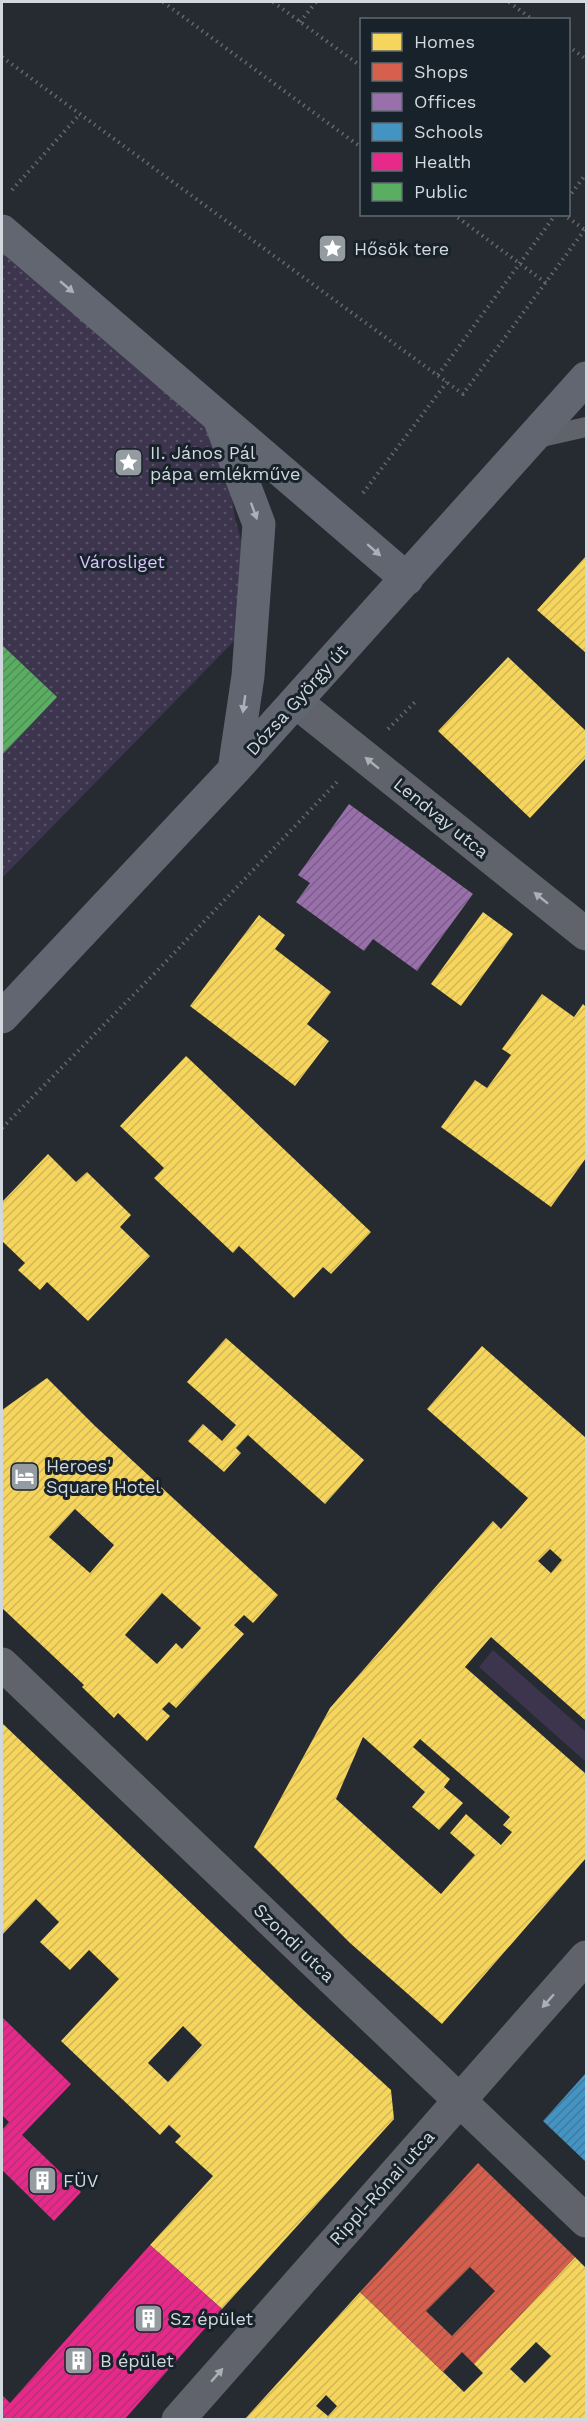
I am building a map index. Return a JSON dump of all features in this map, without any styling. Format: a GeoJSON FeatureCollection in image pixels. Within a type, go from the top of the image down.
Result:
{"type":"FeatureCollection","features":[{"type":"Feature","properties":{"kind":"street"},"geometry":{"type":"LineString","coordinates":[[2,231],[407,579]]}},
{"type":"Feature","properties":{"kind":"street","name":"Dózsa György út"},"geometry":{"type":"LineString","coordinates":[[2,1017],[234,770],[586,378]]}},
{"type":"Feature","properties":{"kind":"street"},"geometry":{"type":"LineString","coordinates":[[219,416],[259,524],[248,676],[234,770]]}},
{"type":"Feature","properties":{"kind":"street","name":"Lendvay utca"},"geometry":{"type":"LineString","coordinates":[[296,702],[586,934]]}},
{"type":"Feature","properties":{"kind":"street","name":"Szondi utca"},"geometry":{"type":"LineString","coordinates":[[2,1664],[586,2222]]}},
{"type":"Feature","properties":{"kind":"street","name":"Rippl-Rónai utca"},"geometry":{"type":"LineString","coordinates":[[178,2420],[586,1957]]}},
{"type":"Feature","properties":{"kind":"lane"},"geometry":{"type":"LineString","coordinates":[[530,440],[586,427]]}},
{"type":"Feature","properties":{"kind":"path"},"geometry":{"type":"LineString","coordinates":[[163,2],[360,147]]}},
{"type":"Feature","properties":{"kind":"path"},"geometry":{"type":"LineString","coordinates":[[273,2],[360,66]]}},
{"type":"Feature","properties":{"kind":"path"},"geometry":{"type":"LineString","coordinates":[[300,22],[316,2]]}},
{"type":"Feature","properties":{"kind":"path"},"geometry":{"type":"LineString","coordinates":[[509,2],[530,18]]}},
{"type":"Feature","properties":{"kind":"path"},"geometry":{"type":"LineString","coordinates":[[570,48],[586,60]]}},
{"type":"Feature","properties":{"kind":"path"},"geometry":{"type":"LineString","coordinates":[[2,57],[463,394],[586,229],[566,216]]}},
{"type":"Feature","properties":{"kind":"path"},"geometry":{"type":"LineString","coordinates":[[12,190],[80,114]]}},
{"type":"Feature","properties":{"kind":"path"},"geometry":{"type":"LineString","coordinates":[[570,195],[586,174]]}},
{"type":"Feature","properties":{"kind":"path"},"geometry":{"type":"LineString","coordinates":[[456,216],[546,283]]}},
{"type":"Feature","properties":{"kind":"path"},"geometry":{"type":"LineString","coordinates":[[438,375],[554,216]]}},
{"type":"Feature","properties":{"kind":"path"},"geometry":{"type":"LineString","coordinates":[[359,498],[447,382]]}},
{"type":"Feature","properties":{"kind":"path"},"geometry":{"type":"LineString","coordinates":[[2,1128],[156,972],[415,702]]}},
{"type":"Feature","properties":{"kind":"green space","name":"Városliget"},"geometry":{"type":"Polygon","coordinates":[[[2,231],[219,416],[235,518],[243,547],[239,636],[2,878],[2,231]]]}},
{"type":"Feature","properties":{"kind":"green space"},"geometry":{"type":"Polygon","coordinates":[[[493,1650],[586,1732],[586,1762],[479,1667],[493,1650]]]}},
{"type":"Feature","properties":{"kind":"building: Homes"},"geometry":{"type":"Polygon","coordinates":[[[586,556],[586,653],[537,610],[586,556]]]}},
{"type":"Feature","properties":{"kind":"building: Homes"},"geometry":{"type":"Polygon","coordinates":[[[508,657],[586,731],[586,758],[530,818],[438,731],[508,657]]]}},
{"type":"Feature","properties":{"kind":"building: Homes"},"geometry":{"type":"Polygon","coordinates":[[[483,912],[513,934],[461,1006],[431,984],[483,912]]]}},
{"type":"Feature","properties":{"kind":"building: Homes"},"geometry":{"type":"Polygon","coordinates":[[[259,915],[285,935],[275,949],[331,992],[307,1024],[329,1041],[295,1086],[190,1006],[259,915]]]}},
{"type":"Feature","properties":{"kind":"building: Homes"},"geometry":{"type":"Polygon","coordinates":[[[542,994],[574,1017],[583,1004],[586,1007],[586,1158],[551,1207],[441,1127],[475,1080],[487,1088],[511,1055],[502,1049],[542,994]]]}},
{"type":"Feature","properties":{"kind":"building: Homes"},"geometry":{"type":"Polygon","coordinates":[[[186,1056],[371,1232],[331,1274],[323,1267],[294,1298],[239,1246],[233,1253],[154,1178],[164,1168],[120,1126],[186,1056]]]}},
{"type":"Feature","properties":{"kind":"building: Homes"},"geometry":{"type":"Polygon","coordinates":[[[48,1154],[76,1182],[87,1172],[131,1215],[120,1227],[150,1256],[88,1321],[47,1282],[40,1290],[18,1270],[25,1263],[2,1241],[2,1202],[48,1154]]]}},
{"type":"Feature","properties":{"kind":"building: Homes"},"geometry":{"type":"Polygon","coordinates":[[[226,1338],[364,1460],[325,1504],[248,1435],[236,1448],[241,1453],[224,1472],[188,1441],[203,1424],[222,1441],[236,1425],[187,1382],[226,1338]]]}},
{"type":"Feature","properties":{"kind":"building: Homes"},"geometry":{"type":"Polygon","coordinates":[[[482,1346],[586,1438],[586,1721],[491,1637],[465,1667],[586,1774],[586,1858],[442,2024],[350,1943],[254,1847],[330,1708],[493,1521],[501,1529],[528,1498],[427,1409],[482,1346]],[[550,1549],[538,1561],[551,1573],[562,1560],[550,1549]],[[363,1737],[336,1799],[441,1894],[475,1855],[450,1833],[466,1814],[501,1845],[512,1832],[503,1825],[510,1817],[420,1739],[413,1747],[450,1779],[444,1787],[463,1803],[439,1830],[412,1807],[425,1792],[363,1737]]]}},
{"type":"Feature","properties":{"kind":"building: Homes"},"geometry":{"type":"Polygon","coordinates":[[[47,1378],[95,1426],[278,1595],[253,1623],[244,1615],[234,1625],[244,1634],[176,1708],[169,1702],[162,1709],[170,1716],[147,1741],[118,1713],[114,1718],[82,1687],[84,1685],[2,1608],[2,1410],[47,1378]],[[75,1509],[49,1537],[90,1573],[114,1545],[75,1509]],[[162,1593],[125,1635],[157,1664],[176,1643],[182,1649],[201,1628],[162,1593]]]}},
{"type":"Feature","properties":{"kind":"building: Homes"},"geometry":{"type":"Polygon","coordinates":[[[2,1723],[299,2006],[391,2090],[394,2119],[222,2309],[150,2245],[213,2176],[175,2142],[181,2136],[169,2125],[160,2135],[61,2041],[119,1979],[89,1950],[70,1970],[40,1942],[59,1922],[36,1899],[2,1935],[2,1723]],[[183,2026],[148,2063],[168,2082],[202,2045],[183,2026]]]}},
{"type":"Feature","properties":{"kind":"building: Homes"},"geometry":{"type":"Polygon","coordinates":[[[575,2257],[586,2268],[586,2420],[244,2420],[360,2292],[464,2392],[483,2373],[474,2364],[575,2257]],[[536,2342],[510,2369],[525,2383],[551,2356],[536,2342]],[[326,2395],[316,2406],[328,2416],[337,2406],[326,2395]]]}},
{"type":"Feature","properties":{"kind":"building: Shops"},"geometry":{"type":"Polygon","coordinates":[[[478,2163],[575,2257],[474,2364],[462,2352],[443,2372],[360,2292],[478,2163]],[[470,2267],[426,2311],[452,2336],[495,2291],[470,2267]]]}},
{"type":"Feature","properties":{"kind":"building: Offices"},"geometry":{"type":"Polygon","coordinates":[[[349,804],[473,894],[417,971],[373,939],[364,951],[296,902],[310,883],[298,875],[349,804]]]}},
{"type":"Feature","properties":{"kind":"building: Schools"},"geometry":{"type":"Polygon","coordinates":[[[586,2073],[586,2162],[543,2121],[586,2073]]]}},
{"type":"Feature","properties":{"kind":"building: Health"},"geometry":{"type":"Polygon","coordinates":[[[2,2017],[71,2084],[22,2135],[81,2192],[54,2221],[2,2170],[2,2130],[9,2122],[2,2115],[2,2017]]]}},
{"type":"Feature","properties":{"kind":"building: Health"},"geometry":{"type":"Polygon","coordinates":[[[150,2245],[222,2309],[124,2420],[2,2420],[2,2395],[10,2403],[150,2245]]]}},
{"type":"Feature","properties":{"kind":"building: Public"},"geometry":{"type":"Polygon","coordinates":[[[2,645],[57,697],[2,755],[2,645]]]}},
{"type":"Feature","properties":{"kind":"place","name":"Hősök tere"},"geometry":{"type":"Point","coordinates":[333,249]}},
{"type":"Feature","properties":{"kind":"place","name":"II. János Pál pápa emlékműve"},"geometry":{"type":"Point","coordinates":[129,463]}},
{"type":"Feature","properties":{"kind":"place","name":"Heroes' Square Hotel"},"geometry":{"type":"Point","coordinates":[25,1476]}},
{"type":"Feature","properties":{"kind":"place","name":"FÜV"},"geometry":{"type":"Point","coordinates":[42,2181]}},
{"type":"Feature","properties":{"kind":"place","name":"Sz épület"},"geometry":{"type":"Point","coordinates":[149,2319]}},
{"type":"Feature","properties":{"kind":"place","name":"B épület"},"geometry":{"type":"Point","coordinates":[79,2361]}}]}
